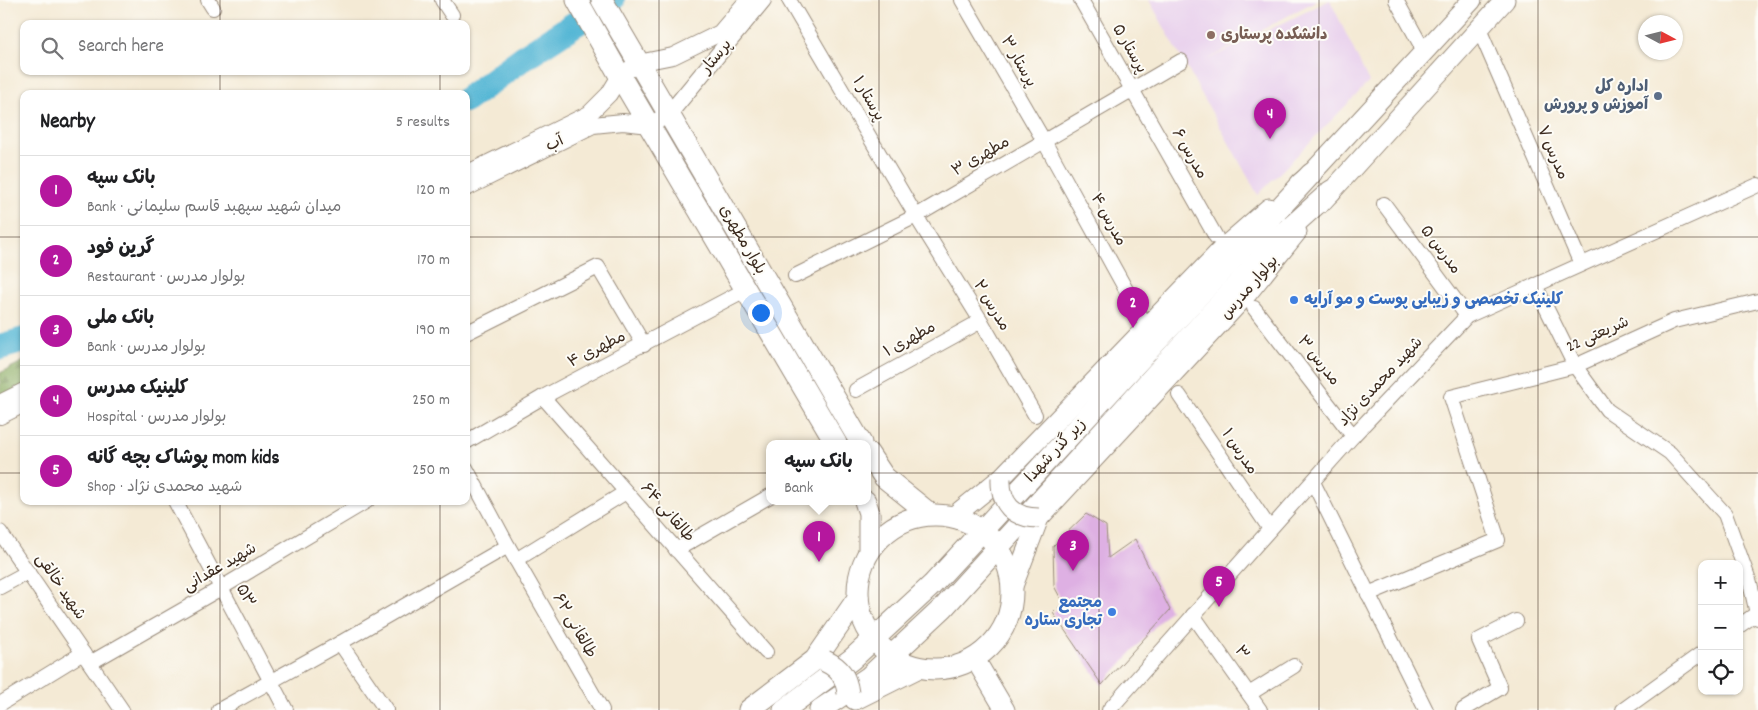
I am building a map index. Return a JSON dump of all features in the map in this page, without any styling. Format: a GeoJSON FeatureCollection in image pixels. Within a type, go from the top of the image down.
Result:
{"type":"FeatureCollection","features":[{"type":"Feature","properties":{"kind":"main road","name":"بلوار مطهری"},"geometry":{"type":"LineString","coordinates":[[577,0],[834,440]]}},
{"type":"Feature","properties":{"kind":"main road","name":"بلوار مطهری"},"geometry":{"type":"LineString","coordinates":[[602,0],[859,440]]}},
{"type":"Feature","properties":{"kind":"main road"},"geometry":{"type":"LineString","coordinates":[[954,516],[1001,478],[1222,248],[1311,174],[1472,0]]}},
{"type":"Feature","properties":{"kind":"main road","name":"بولوار مدرس"},"geometry":{"type":"LineString","coordinates":[[1013,586],[1039,518],[1247,294],[1331,190],[1505,0]]}},
{"type":"Feature","properties":{"kind":"main road","name":"زیر گذر شهدا"},"geometry":{"type":"LineString","coordinates":[[784,710],[852,659],[932,585],[1311,174]]}},
{"type":"Feature","properties":{"kind":"main road","name":"زیر گذر شهدا"},"geometry":{"type":"LineString","coordinates":[[820,710],[869,677],[944,607],[1281,236],[1331,190]]}},
{"type":"Feature","properties":{"kind":"main road"},"geometry":{"type":"LineString","coordinates":[[871,458],[884,477],[930,514]]}},
{"type":"Feature","properties":{"kind":"main road"},"geometry":{"type":"LineString","coordinates":[[1001,478],[1001,489],[1004,499],[1010,508],[1023,516],[1039,518]]}},
{"type":"Feature","properties":{"kind":"main road"},"geometry":{"type":"LineString","coordinates":[[866,505],[869,514],[869,551]]}},
{"type":"Feature","properties":{"kind":"main road"},"geometry":{"type":"LineString","coordinates":[[930,514],[954,516],[976,526],[994,542],[1007,563],[1013,586],[1011,608],[1004,628],[992,646],[974,660],[956,667],[936,670],[916,668],[894,659],[876,643],[863,622],[858,598],[860,573],[869,551],[885,532],[906,520],[930,514]]}},
{"type":"Feature","properties":{"kind":"main road"},"geometry":{"type":"LineString","coordinates":[[749,710],[820,660],[858,598]]}},
{"type":"Feature","properties":{"kind":"main road"},"geometry":{"type":"LineString","coordinates":[[820,660],[835,666],[842,673],[847,683],[844,702]]}},
{"type":"Feature","properties":{"kind":"main road"},"geometry":{"type":"LineString","coordinates":[[974,660],[1005,710]]}},
{"type":"Feature","properties":{"kind":"main road"},"geometry":{"type":"LineString","coordinates":[[844,702],[916,668]]}},
{"type":"Feature","properties":{"kind":"street"},"geometry":{"type":"LineString","coordinates":[[442,0],[452,16]]}},
{"type":"Feature","properties":{"kind":"street","name":"پرستار"},"geometry":{"type":"LineString","coordinates":[[638,63],[674,56],[720,33],[748,0]]}},
{"type":"Feature","properties":{"kind":"street","name":"پرستار"},"geometry":{"type":"LineString","coordinates":[[669,114],[763,0]]}},
{"type":"Feature","properties":{"kind":"street","name":"پرستار ۱"},"geometry":{"type":"LineString","coordinates":[[789,0],[916,216]]}},
{"type":"Feature","properties":{"kind":"street","name":"پرستار ۳"},"geometry":{"type":"LineString","coordinates":[[962,0],[1044,141]]}},
{"type":"Feature","properties":{"kind":"street","name":"پرستار ۵"},"geometry":{"type":"LineString","coordinates":[[1081,0],[1132,89]]}},
{"type":"Feature","properties":{"kind":"street"},"geometry":{"type":"LineString","coordinates":[[1396,0],[1424,51]]}},
{"type":"Feature","properties":{"kind":"street","name":"مدرس ۷"},"geometry":{"type":"LineString","coordinates":[[1479,29],[1581,264]]}},
{"type":"Feature","properties":{"kind":"street","name":"مطهری ۳"},"geometry":{"type":"LineString","coordinates":[[795,276],[916,216],[1181,60]]}},
{"type":"Feature","properties":{"kind":"street"},"geometry":{"type":"LineString","coordinates":[[620,76],[638,63]]}},
{"type":"Feature","properties":{"kind":"street","name":"آب"},"geometry":{"type":"LineString","coordinates":[[470,172],[589,114],[609,94],[620,76]]}},
{"type":"Feature","properties":{"kind":"street","name":"مدرس ۶"},"geometry":{"type":"LineString","coordinates":[[1132,89],[1216,237]]}},
{"type":"Feature","properties":{"kind":"street"},"geometry":{"type":"LineString","coordinates":[[650,125],[669,114]]}},
{"type":"Feature","properties":{"kind":"street","name":"آب"},"geometry":{"type":"LineString","coordinates":[[470,186],[593,125],[623,122],[650,125]]}},
{"type":"Feature","properties":{"kind":"street","name":"مدرس ۴"},"geometry":{"type":"LineString","coordinates":[[1044,141],[1141,316]]}},
{"type":"Feature","properties":{"kind":"street","name":"شهید محمدی نژاد"},"geometry":{"type":"LineString","coordinates":[[1108,710],[1353,436],[1467,316],[1758,184]]}},
{"type":"Feature","properties":{"kind":"street","name":"مدرس ۵"},"geometry":{"type":"LineString","coordinates":[[1384,204],[1467,316]]}},
{"type":"Feature","properties":{"kind":"street","name":"مدرس ۲"},"geometry":{"type":"LineString","coordinates":[[916,216],[981,321],[1035,415]]}},
{"type":"Feature","properties":{"kind":"street"},"geometry":{"type":"LineString","coordinates":[[470,331],[598,267],[644,345]]}},
{"type":"Feature","properties":{"kind":"street"},"geometry":{"type":"LineString","coordinates":[[1535,285],[1575,366],[1607,410],[1670,453],[1725,514],[1754,581],[1757,616],[1743,624]]}},
{"type":"Feature","properties":{"kind":"street","name":"مطهری ۴"},"geometry":{"type":"LineString","coordinates":[[470,440],[543,398],[745,290]]}},
{"type":"Feature","properties":{"kind":"street","name":"شریعتی 22"},"geometry":{"type":"LineString","coordinates":[[1368,594],[1498,540],[1451,397],[1575,366],[1674,320],[1758,300]]}},
{"type":"Feature","properties":{"kind":"street","name":"مدرس ۳"},"geometry":{"type":"LineString","coordinates":[[1254,308],[1353,436]]}},
{"type":"Feature","properties":{"kind":"street","name":"مطهری ۱"},"geometry":{"type":"LineString","coordinates":[[856,390],[981,321]]}},
{"type":"Feature","properties":{"kind":"street"},"geometry":{"type":"LineString","coordinates":[[0,403],[20,393]]}},
{"type":"Feature","properties":{"kind":"street","name":"مدرس ۱"},"geometry":{"type":"LineString","coordinates":[[1180,395],[1270,529]]}},
{"type":"Feature","properties":{"kind":"street","name":"طالقانی ۶۴"},"geometry":{"type":"LineString","coordinates":[[543,398],[766,652]]}},
{"type":"Feature","properties":{"kind":"street"},"geometry":{"type":"LineString","coordinates":[[0,416],[20,406]]}},
{"type":"Feature","properties":{"kind":"street","name":"طالقانی ۶۲"},"geometry":{"type":"LineString","coordinates":[[470,475],[602,710]]}},
{"type":"Feature","properties":{"kind":"street"},"geometry":{"type":"LineString","coordinates":[[1312,482],[1426,710]]}},
{"type":"Feature","properties":{"kind":"street"},"geometry":{"type":"LineString","coordinates":[[516,560],[626,492]]}},
{"type":"Feature","properties":{"kind":"street"},"geometry":{"type":"LineString","coordinates":[[676,550],[766,498]]}},
{"type":"Feature","properties":{"kind":"street","name":"۵۳"},"geometry":{"type":"LineString","coordinates":[[177,505],[286,710]]}},
{"type":"Feature","properties":{"kind":"street","name":"شهید عقدانی"},"geometry":{"type":"LineString","coordinates":[[0,704],[221,588],[360,505]]}},
{"type":"Feature","properties":{"kind":"street","name":"شهید خالقی"},"geometry":{"type":"LineString","coordinates":[[0,532],[122,710]]}},
{"type":"Feature","properties":{"kind":"street"},"geometry":{"type":"LineString","coordinates":[[219,710],[508,546]]}},
{"type":"Feature","properties":{"kind":"street"},"geometry":{"type":"LineString","coordinates":[[0,587],[28,572]]}},
{"type":"Feature","properties":{"kind":"street","name":"۳"},"geometry":{"type":"LineString","coordinates":[[1193,615],[1260,710]]}},
{"type":"Feature","properties":{"kind":"street"},"geometry":{"type":"LineString","coordinates":[[1463,710],[1500,688],[1479,640],[1516,621]]}},
{"type":"Feature","properties":{"kind":"street"},"geometry":{"type":"LineString","coordinates":[[340,643],[386,710]]}},
{"type":"Feature","properties":{"kind":"street"},"geometry":{"type":"LineString","coordinates":[[1622,710],[1698,656]]}},
{"type":"Feature","properties":{"kind":"street"},"geometry":{"type":"LineString","coordinates":[[1249,694],[1294,666]]}},
{"type":"Feature","properties":{"kind":"shaded area"},"geometry":{"type":"Polygon","coordinates":[[[1149,0],[1317,0],[1205,61],[1330,0],[1369,82],[1258,195],[1149,0]]]}},
{"type":"Feature","properties":{"kind":"green space"},"geometry":{"type":"Polygon","coordinates":[[[20,363],[20,392],[0,401],[0,373],[20,363]]]}},
{"type":"Feature","properties":{"kind":"building","name":"مجتمع تجاری ستاره"},"geometry":{"type":"Polygon","coordinates":[[[1086,514],[1106,526],[1108,558],[1135,539],[1170,610],[1102,685],[1053,613],[1063,603],[1054,586],[1053,546],[1086,514]]]}},
{"type":"Feature","properties":{"kind":"waterway"},"geometry":{"type":"LineString","coordinates":[[470,97],[527,55],[612,0]]}},
{"type":"Feature","properties":{"kind":"waterway"},"geometry":{"type":"LineString","coordinates":[[0,347],[20,341]]}},
{"type":"Feature","properties":{"kind":"place","name":"دانشکده پرستاری"},"geometry":{"type":"Point","coordinates":[1211,35]}},
{"type":"Feature","properties":{"kind":"place","name":"اداره کل آموزش و پرورش"},"geometry":{"type":"Point","coordinates":[1658,96]}},
{"type":"Feature","properties":{"kind":"place","name":"کلینیک مدرس"},"geometry":{"type":"Point","coordinates":[1270,139]}},
{"type":"Feature","properties":{"kind":"place","name":"کلینیک تخصصی و زیبایی پوست و مو آرایه"},"geometry":{"type":"Point","coordinates":[1294,300]}},
{"type":"Feature","properties":{"kind":"place","name":"گرین فود"},"geometry":{"type":"Point","coordinates":[1133,328]}},
{"type":"Feature","properties":{"kind":"place","name":"بانک سپه"},"geometry":{"type":"Point","coordinates":[819,562]}},
{"type":"Feature","properties":{"kind":"place","name":"بانک ملی"},"geometry":{"type":"Point","coordinates":[1073,571]}},
{"type":"Feature","properties":{"kind":"place","name":"پوشاک بچه گانه mom kids"},"geometry":{"type":"Point","coordinates":[1219,607]}},
{"type":"Feature","properties":{"kind":"place","name":"مجتمع تجاری ستاره"},"geometry":{"type":"Point","coordinates":[1112,612]}}]}
